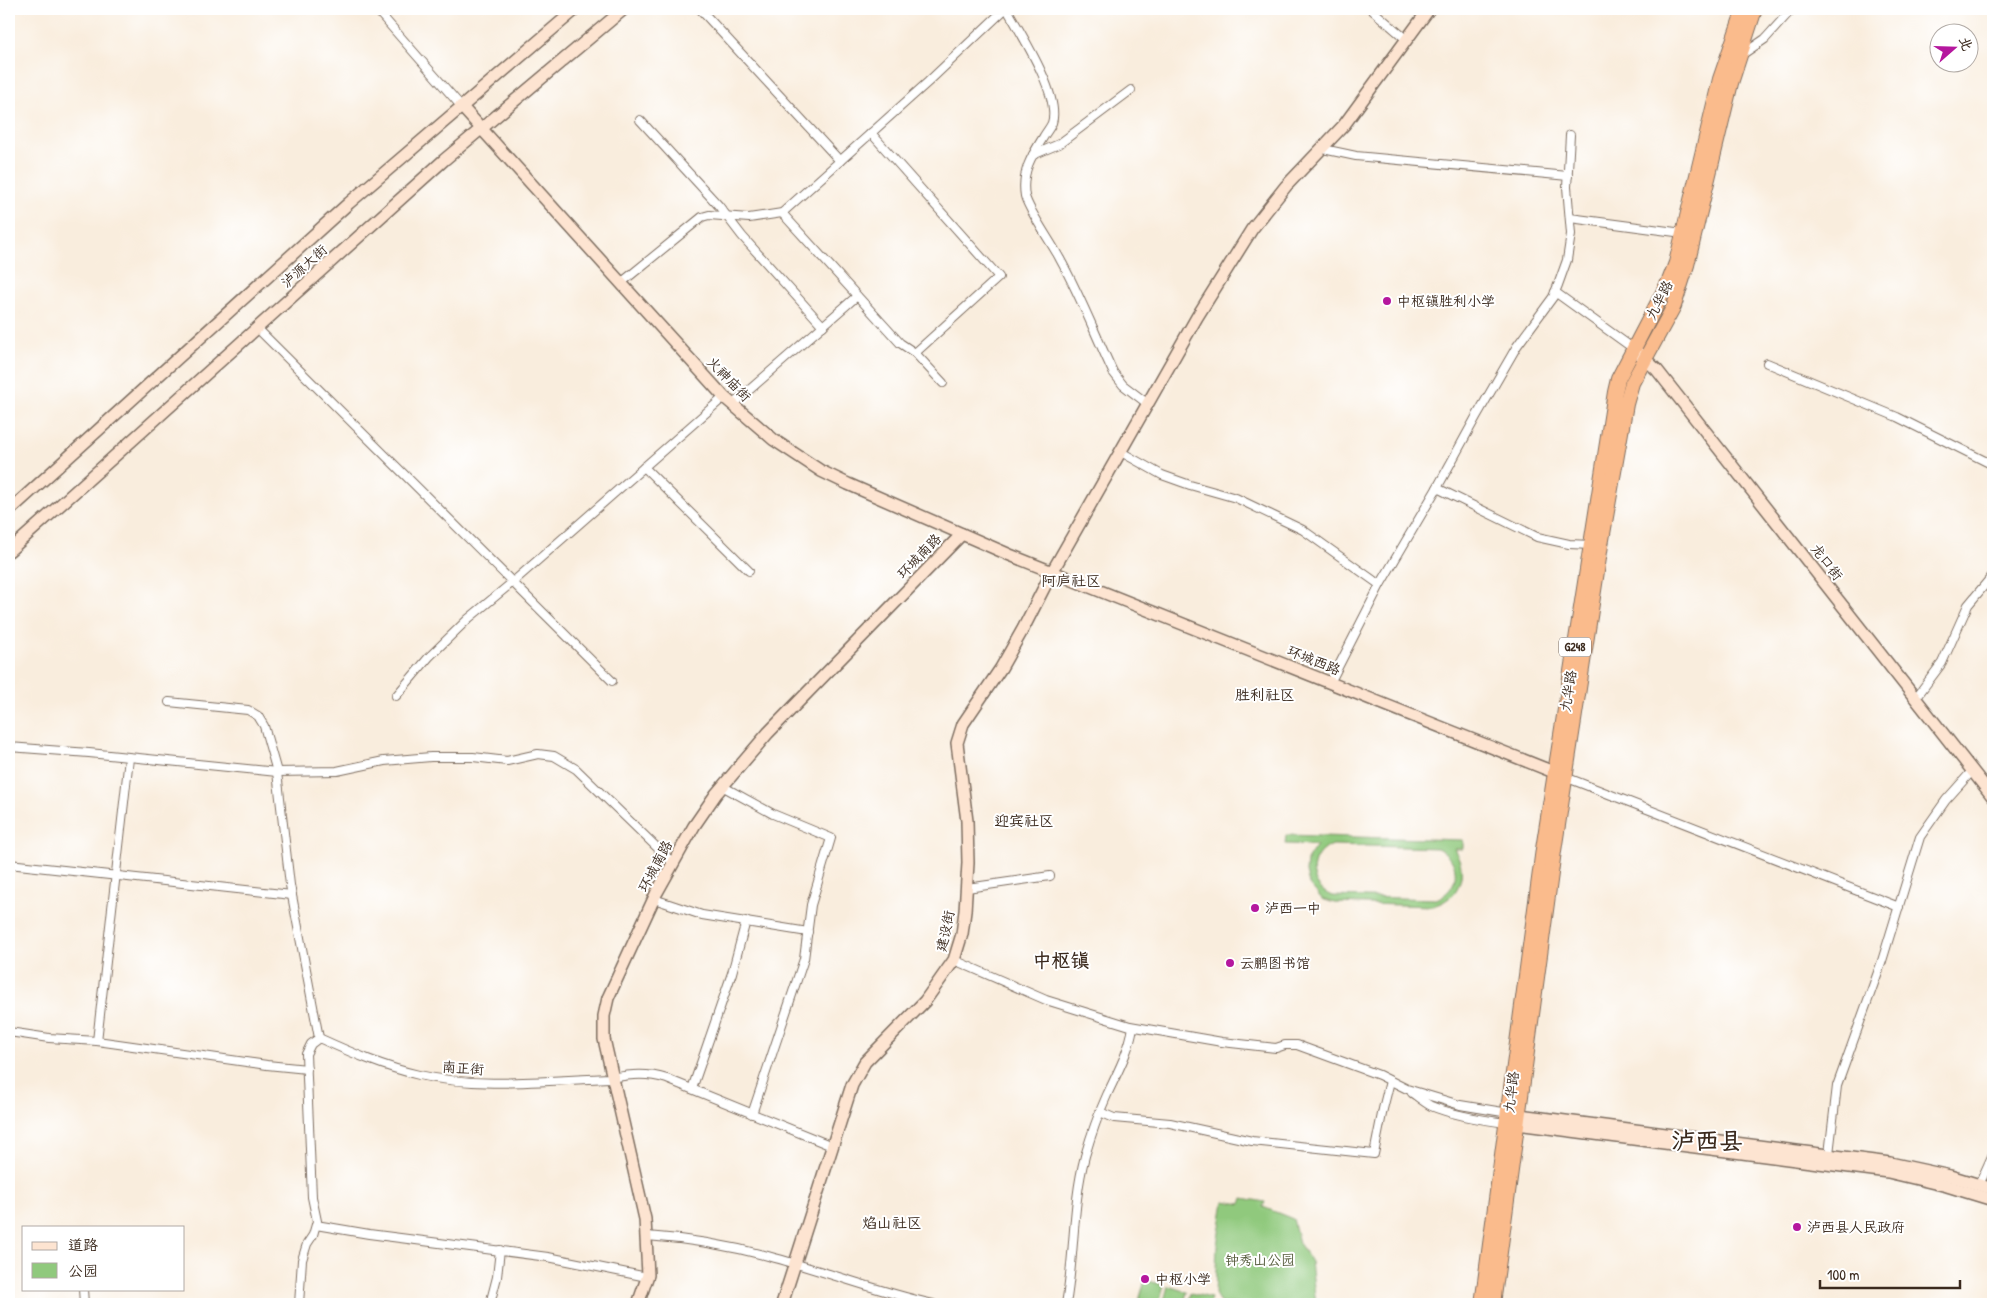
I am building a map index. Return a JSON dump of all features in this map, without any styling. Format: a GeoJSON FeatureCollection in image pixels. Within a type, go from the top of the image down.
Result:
{"type":"FeatureCollection","features":[{"type":"Feature","properties":{"kind":"highway","name":"九华路"},"geometry":{"type":"LineString","coordinates":[[1560,775],[1591,545],[1618,379],[1669,281],[1676,263],[1720,79],[1744,9]]}},
{"type":"Feature","properties":{"kind":"highway","name":"九华路"},"geometry":{"type":"LineString","coordinates":[[1493,1304],[1531,936],[1626,404],[1632,383],[1674,306],[1687,265],[1715,143],[1739,57],[1755,9]]}},
{"type":"Feature","properties":{"kind":"highway","name":"九华路"},"geometry":{"type":"LineString","coordinates":[[1482,1304],[1513,1119]]}},
{"type":"Feature","properties":{"kind":"main road","name":"泸源大街"},"geometry":{"type":"LineString","coordinates":[[9,511],[349,203],[576,9]]}},
{"type":"Feature","properties":{"kind":"main road","name":"泸源大街"},"geometry":{"type":"LineString","coordinates":[[9,551],[481,128],[624,9]]}},
{"type":"Feature","properties":{"kind":"main road","name":"建设街"},"geometry":{"type":"LineString","coordinates":[[782,1304],[847,1097],[858,1074],[874,1052],[925,1001],[954,960],[962,934],[967,888],[968,835],[958,743],[959,732],[1001,668],[1052,572],[1197,317],[1252,229],[1286,186],[1344,125],[1429,9]]}},
{"type":"Feature","properties":{"kind":"main road","name":"火神庙街"},"geometry":{"type":"LineString","coordinates":[[461,106],[728,401],[774,440],[821,471],[848,484],[1052,572]]}},
{"type":"Feature","properties":{"kind":"main road","name":"龙口街"},"geometry":{"type":"LineString","coordinates":[[1634,349],[1657,370],[1993,797]]}},
{"type":"Feature","properties":{"kind":"main road","name":"环城南路"},"geometry":{"type":"LineString","coordinates":[[638,1304],[647,1278],[647,1236],[642,1202],[604,1039],[606,1007],[654,899],[699,817],[722,786],[768,733],[962,534]]}},
{"type":"Feature","properties":{"kind":"main road","name":"环城西路"},"geometry":{"type":"LineString","coordinates":[[1052,572],[1560,775]]}},
{"type":"Feature","properties":{"kind":"main road"},"geometry":{"type":"LineString","coordinates":[[1513,1119],[1829,1154],[1898,1164],[1993,1190]]}},
{"type":"Feature","properties":{"kind":"main road"},"geometry":{"type":"LineString","coordinates":[[1513,1119],[1888,1172],[1947,1186],[1993,1200]]}},
{"type":"Feature","properties":{"kind":"street"},"geometry":{"type":"LineString","coordinates":[[376,9],[461,106]]}},
{"type":"Feature","properties":{"kind":"street"},"geometry":{"type":"LineString","coordinates":[[700,9],[840,161]]}},
{"type":"Feature","properties":{"kind":"street"},"geometry":{"type":"LineString","coordinates":[[621,283],[695,221],[709,215],[759,218],[782,213],[1006,9],[1028,45],[1049,89],[1053,105],[1054,117],[1051,125],[1028,163],[1025,175],[1026,201],[1064,266],[1113,372],[1123,385],[1148,404]]}},
{"type":"Feature","properties":{"kind":"street"},"geometry":{"type":"LineString","coordinates":[[1371,9],[1407,40]]}},
{"type":"Feature","properties":{"kind":"street"},"geometry":{"type":"LineString","coordinates":[[1739,57],[1765,40],[1792,9]]}},
{"type":"Feature","properties":{"kind":"street"},"geometry":{"type":"LineString","coordinates":[[1033,154],[1059,144],[1131,90]]}},
{"type":"Feature","properties":{"kind":"street"},"geometry":{"type":"LineString","coordinates":[[640,120],[823,326]]}},
{"type":"Feature","properties":{"kind":"street"},"geometry":{"type":"LineString","coordinates":[[871,133],[999,277],[915,353]]}},
{"type":"Feature","properties":{"kind":"street"},"geometry":{"type":"LineString","coordinates":[[1330,683],[1380,585],[1438,488],[1476,417],[1517,346],[1555,292],[1567,260],[1571,234],[1568,176],[1570,135]]}},
{"type":"Feature","properties":{"kind":"street"},"geometry":{"type":"LineString","coordinates":[[1323,148],[1356,156],[1568,176]]}},
{"type":"Feature","properties":{"kind":"street"},"geometry":{"type":"LineString","coordinates":[[782,213],[900,343],[915,353],[943,383]]}},
{"type":"Feature","properties":{"kind":"street"},"geometry":{"type":"LineString","coordinates":[[1570,218],[1683,233]]}},
{"type":"Feature","properties":{"kind":"street"},"geometry":{"type":"LineString","coordinates":[[1555,292],[1634,349]]}},
{"type":"Feature","properties":{"kind":"street"},"geometry":{"type":"LineString","coordinates":[[396,696],[446,639],[490,599],[514,581],[644,467],[823,326],[857,296]]}},
{"type":"Feature","properties":{"kind":"street"},"geometry":{"type":"LineString","coordinates":[[257,328],[514,581],[612,681]]}},
{"type":"Feature","properties":{"kind":"street"},"geometry":{"type":"LineString","coordinates":[[1767,363],[1897,418],[1993,465]]}},
{"type":"Feature","properties":{"kind":"street"},"geometry":{"type":"LineString","coordinates":[[1121,452],[1171,478],[1236,498],[1303,530],[1380,585]]}},
{"type":"Feature","properties":{"kind":"street"},"geometry":{"type":"LineString","coordinates":[[644,467],[749,571]]}},
{"type":"Feature","properties":{"kind":"street"},"geometry":{"type":"LineString","coordinates":[[1438,488],[1537,537],[1591,545]]}},
{"type":"Feature","properties":{"kind":"street"},"geometry":{"type":"LineString","coordinates":[[1915,699],[1942,663],[1968,605],[1993,576]]}},
{"type":"Feature","properties":{"kind":"street"},"geometry":{"type":"LineString","coordinates":[[169,702],[248,710],[253,713],[264,726],[277,772],[292,894],[319,1038],[308,1048],[306,1054],[312,1197],[316,1214],[316,1225],[302,1260],[299,1304]]}},
{"type":"Feature","properties":{"kind":"street"},"geometry":{"type":"LineString","coordinates":[[9,747],[277,772],[337,771],[384,761],[422,758],[458,757],[507,761],[533,754],[546,754],[561,759],[576,769],[674,863]]}},
{"type":"Feature","properties":{"kind":"street"},"geometry":{"type":"LineString","coordinates":[[97,1041],[129,758]]}},
{"type":"Feature","properties":{"kind":"street"},"geometry":{"type":"LineString","coordinates":[[1829,1154],[1837,1086],[1882,961],[1920,837],[1946,800],[1972,772]]}},
{"type":"Feature","properties":{"kind":"street"},"geometry":{"type":"LineString","coordinates":[[1560,775],[1899,907]]}},
{"type":"Feature","properties":{"kind":"street"},"geometry":{"type":"LineString","coordinates":[[722,786],[774,814],[831,838],[811,904],[804,959],[752,1114]]}},
{"type":"Feature","properties":{"kind":"street"},"geometry":{"type":"LineString","coordinates":[[9,864],[292,894]]}},
{"type":"Feature","properties":{"kind":"street"},"geometry":{"type":"LineString","coordinates":[[967,888],[1050,876]]}},
{"type":"Feature","properties":{"kind":"street"},"geometry":{"type":"LineString","coordinates":[[654,899],[702,915],[808,932]]}},
{"type":"Feature","properties":{"kind":"street"},"geometry":{"type":"LineString","coordinates":[[692,1089],[732,973],[746,921]]}},
{"type":"Feature","properties":{"kind":"street"},"geometry":{"type":"LineString","coordinates":[[954,960],[1046,1000],[1133,1027],[1222,1042],[1276,1048],[1285,1044],[1296,1045],[1407,1089],[1513,1119]]}},
{"type":"Feature","properties":{"kind":"street"},"geometry":{"type":"LineString","coordinates":[[1066,1304],[1073,1261],[1078,1187],[1091,1138],[1100,1112],[1127,1051],[1133,1027]]}},
{"type":"Feature","properties":{"kind":"street"},"geometry":{"type":"LineString","coordinates":[[9,1032],[49,1038],[97,1041],[307,1069]]}},
{"type":"Feature","properties":{"kind":"street","name":"南正街"},"geometry":{"type":"LineString","coordinates":[[319,1038],[381,1064],[437,1078],[482,1083],[612,1078],[635,1074],[650,1075],[692,1089],[832,1146]]}},
{"type":"Feature","properties":{"kind":"street"},"geometry":{"type":"LineString","coordinates":[[1100,1112],[1114,1118],[1179,1124],[1252,1141],[1374,1154],[1382,1109],[1390,1081]]}},
{"type":"Feature","properties":{"kind":"street"},"geometry":{"type":"LineString","coordinates":[[1979,1185],[1993,1154]]}},
{"type":"Feature","properties":{"kind":"street"},"geometry":{"type":"LineString","coordinates":[[316,1225],[548,1257],[647,1278]]}},
{"type":"Feature","properties":{"kind":"street"},"geometry":{"type":"LineString","coordinates":[[647,1236],[674,1238],[726,1247],[795,1264],[884,1292],[933,1304]]}},
{"type":"Feature","properties":{"kind":"street"},"geometry":{"type":"LineString","coordinates":[[490,1304],[500,1250]]}},
{"type":"Feature","properties":{"kind":"street"},"geometry":{"type":"LineString","coordinates":[[83,1290],[84,1304]]}},
{"type":"Feature","properties":{"kind":"green space"},"geometry":{"type":"Polygon","coordinates":[[[1286,835],[1463,840],[1463,849],[1454,849],[1459,858],[1461,876],[1455,892],[1441,903],[1432,906],[1334,903],[1322,899],[1309,884],[1306,872],[1307,860],[1317,845],[1285,844],[1286,835]],[[1333,845],[1324,849],[1318,855],[1313,870],[1314,878],[1324,891],[1332,896],[1436,899],[1450,889],[1454,882],[1455,874],[1451,859],[1437,848],[1333,845]]]}},
{"type":"Feature","properties":{"kind":"green space","name":"钟秀山公园"},"geometry":{"type":"Polygon","coordinates":[[[1243,1198],[1265,1202],[1263,1207],[1293,1219],[1299,1243],[1311,1262],[1316,1304],[1221,1304],[1215,1294],[1217,1245],[1224,1201],[1241,1204],[1243,1198]]]}},
{"type":"Feature","properties":{"kind":"green space"},"geometry":{"type":"Polygon","coordinates":[[[1145,1280],[1164,1285],[1159,1304],[1138,1304],[1145,1280]]]}},
{"type":"Feature","properties":{"kind":"green space"},"geometry":{"type":"Polygon","coordinates":[[[1168,1286],[1187,1292],[1184,1304],[1163,1304],[1168,1286]]]}},
{"type":"Feature","properties":{"kind":"green space"},"geometry":{"type":"Polygon","coordinates":[[[1191,1293],[1211,1298],[1209,1304],[1188,1304],[1191,1293]]]}},
{"type":"Feature","properties":{"kind":"place","name":"中枢镇胜利小学"},"geometry":{"type":"Point","coordinates":[1387,301]}},
{"type":"Feature","properties":{"kind":"place","name":"泸西一中"},"geometry":{"type":"Point","coordinates":[1255,908]}},
{"type":"Feature","properties":{"kind":"place","name":"云鹏图书馆"},"geometry":{"type":"Point","coordinates":[1230,963]}},
{"type":"Feature","properties":{"kind":"place","name":"泸西县人民政府"},"geometry":{"type":"Point","coordinates":[1797,1227]}},
{"type":"Feature","properties":{"kind":"place","name":"中枢小学"},"geometry":{"type":"Point","coordinates":[1145,1279]}},
{"type":"Feature","properties":{"kind":"district","name":"阿庐社区"},"geometry":{"type":"Point","coordinates":[1071,581]}},
{"type":"Feature","properties":{"kind":"district","name":"胜利社区"},"geometry":{"type":"Point","coordinates":[1265,695]}},
{"type":"Feature","properties":{"kind":"district","name":"迎宾社区"},"geometry":{"type":"Point","coordinates":[1024,821]}},
{"type":"Feature","properties":{"kind":"district","name":"中枢镇"},"geometry":{"type":"Point","coordinates":[1061,960]}},
{"type":"Feature","properties":{"kind":"district","name":"泸西县"},"geometry":{"type":"Point","coordinates":[1707,1141]}},
{"type":"Feature","properties":{"kind":"district","name":"焰山社区"},"geometry":{"type":"Point","coordinates":[892,1223]}}]}
